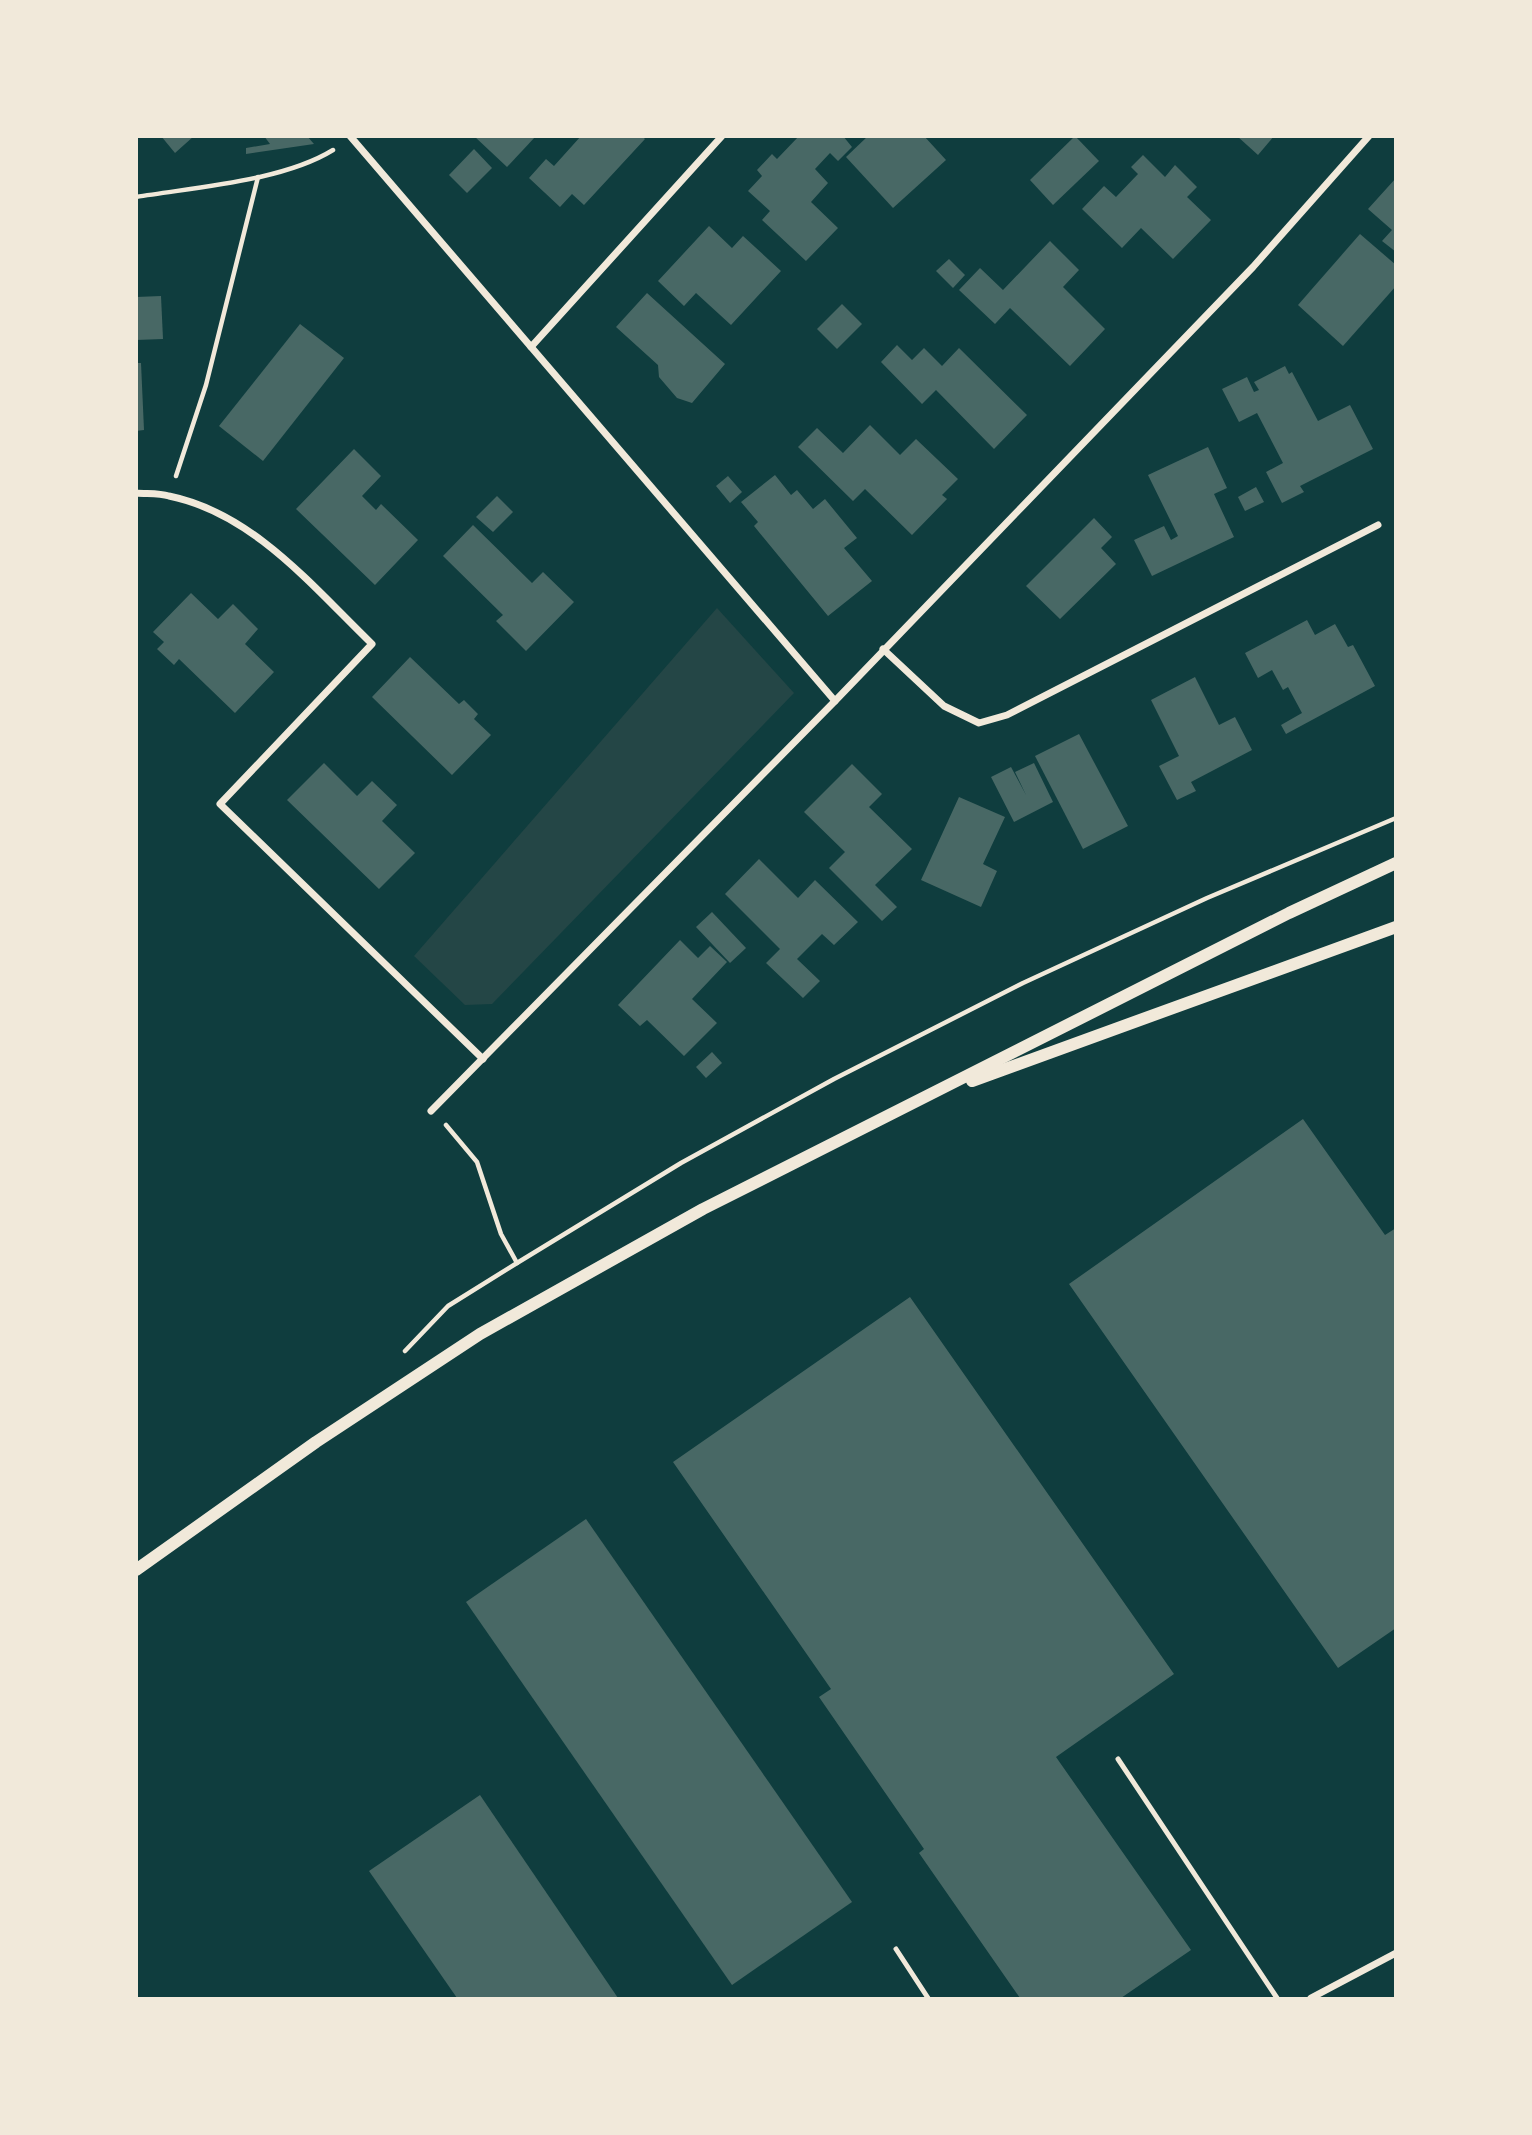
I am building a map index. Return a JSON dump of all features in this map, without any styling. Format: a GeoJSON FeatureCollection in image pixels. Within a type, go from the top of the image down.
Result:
{"type":"FeatureCollection","features":[{"type":"Feature","properties":{"kind":"street"},"geometry":{"type":"LineString","coordinates":[[531,347],[722,136]]}},
{"type":"Feature","properties":{"kind":"street"},"geometry":{"type":"LineString","coordinates":[[431,1111],[835,701],[1253,267],[1369,136]]}},
{"type":"Feature","properties":{"kind":"street"},"geometry":{"type":"LineString","coordinates":[[351,137],[835,701]]}},
{"type":"Feature","properties":{"kind":"street"},"geometry":{"type":"LineString","coordinates":[[136,493],[169,496],[221,514],[267,542],[372,645],[220,804],[483,1059]]}},
{"type":"Feature","properties":{"kind":"street"},"geometry":{"type":"LineString","coordinates":[[883,649],[944,706],[979,723],[1007,715],[1378,525]]}},
{"type":"Feature","properties":{"kind":"street"},"geometry":{"type":"LineString","coordinates":[[136,1570],[316,1442],[480,1334],[703,1209],[1289,913],[1395,863]]}},
{"type":"Feature","properties":{"kind":"street"},"geometry":{"type":"LineString","coordinates":[[922,1099],[1395,927]]}},
{"type":"Feature","properties":{"kind":"street"},"geometry":{"type":"LineString","coordinates":[[1311,1998],[1395,1953]]}},
{"type":"Feature","properties":{"kind":"lane"},"geometry":{"type":"LineString","coordinates":[[1118,1759],[1278,1998]]}},
{"type":"Feature","properties":{"kind":"lane"},"geometry":{"type":"LineString","coordinates":[[896,1949],[929,1998]]}},
{"type":"Feature","properties":{"kind":"path"},"geometry":{"type":"LineString","coordinates":[[136,197],[258,177],[316,161],[351,137]]}},
{"type":"Feature","properties":{"kind":"path"},"geometry":{"type":"LineString","coordinates":[[169,496],[206,385],[258,177]]}},
{"type":"Feature","properties":{"kind":"path"},"geometry":{"type":"LineString","coordinates":[[401,1355],[449,1306],[681,1163],[834,1079],[1023,983],[1207,898],[1395,818]]}},
{"type":"Feature","properties":{"kind":"path"},"geometry":{"type":"LineString","coordinates":[[431,1111],[456,1135],[477,1162],[501,1234],[517,1263]]}},
{"type":"Feature","properties":{"kind":"shaded area"},"geometry":{"type":"Polygon","coordinates":[[[717,608],[794,693],[492,1004],[465,1005],[414,956],[717,608]]]}},
{"type":"Feature","properties":{"kind":"building"},"geometry":{"type":"Polygon","coordinates":[[[161,136],[194,136],[175,153],[161,136]]]}},
{"type":"Feature","properties":{"kind":"building"},"geometry":{"type":"Polygon","coordinates":[[[264,136],[307,136],[314,144],[246,154],[246,148],[270,144],[264,136]]]}},
{"type":"Feature","properties":{"kind":"building"},"geometry":{"type":"Polygon","coordinates":[[[474,136],[536,136],[507,167],[474,136]]]}},
{"type":"Feature","properties":{"kind":"building"},"geometry":{"type":"Polygon","coordinates":[[[581,136],[642,136],[645,139],[584,205],[572,194],[560,207],[529,178],[546,159],[554,166],[581,136]]]}},
{"type":"Feature","properties":{"kind":"building"},"geometry":{"type":"Polygon","coordinates":[[[799,136],[843,136],[852,147],[838,161],[830,153],[815,169],[828,183],[811,202],[838,228],[806,261],[762,220],[770,211],[748,191],[762,176],[757,170],[772,154],[777,159],[799,136]]]}},
{"type":"Feature","properties":{"kind":"building"},"geometry":{"type":"Polygon","coordinates":[[[868,136],[924,136],[946,160],[893,208],[846,157],[868,136]]]}},
{"type":"Feature","properties":{"kind":"building"},"geometry":{"type":"Polygon","coordinates":[[[1075,136],[1099,161],[1053,205],[1030,180],[1075,136]]]}},
{"type":"Feature","properties":{"kind":"building"},"geometry":{"type":"Polygon","coordinates":[[[1237,136],[1274,136],[1258,155],[1237,136]]]}},
{"type":"Feature","properties":{"kind":"building"},"geometry":{"type":"Polygon","coordinates":[[[474,149],[492,168],[467,193],[449,175],[474,149]]]}},
{"type":"Feature","properties":{"kind":"building"},"geometry":{"type":"Polygon","coordinates":[[[1143,155],[1165,177],[1175,165],[1197,187],[1187,197],[1211,220],[1173,259],[1141,228],[1122,248],[1082,209],[1104,186],[1116,197],[1138,174],[1131,167],[1143,155]]]}},
{"type":"Feature","properties":{"kind":"building"},"geometry":{"type":"Polygon","coordinates":[[[1396,178],[1396,252],[1382,241],[1392,230],[1368,209],[1396,178]]]}},
{"type":"Feature","properties":{"kind":"building"},"geometry":{"type":"Polygon","coordinates":[[[709,226],[732,248],[743,236],[781,271],[731,325],[696,293],[684,306],[658,281],[709,226]]]}},
{"type":"Feature","properties":{"kind":"building"},"geometry":{"type":"Polygon","coordinates":[[[1360,234],[1396,265],[1396,286],[1343,346],[1298,305],[1360,234]]]}},
{"type":"Feature","properties":{"kind":"building"},"geometry":{"type":"Polygon","coordinates":[[[1050,241],[1079,270],[1063,287],[1105,329],[1070,366],[1010,308],[995,324],[959,290],[980,268],[1003,290],[1050,241]]]}},
{"type":"Feature","properties":{"kind":"building"},"geometry":{"type":"Polygon","coordinates":[[[949,259],[965,275],[953,288],[936,271],[949,259]]]}},
{"type":"Feature","properties":{"kind":"building"},"geometry":{"type":"Polygon","coordinates":[[[647,293],[725,364],[692,403],[677,398],[659,377],[658,365],[616,327],[647,293]]]}},
{"type":"Feature","properties":{"kind":"building"},"geometry":{"type":"Polygon","coordinates":[[[161,296],[163,339],[136,340],[136,297],[161,296]]]}},
{"type":"Feature","properties":{"kind":"building"},"geometry":{"type":"Polygon","coordinates":[[[842,304],[862,324],[837,349],[817,329],[842,304]]]}},
{"type":"Feature","properties":{"kind":"building"},"geometry":{"type":"Polygon","coordinates":[[[300,324],[344,358],[263,461],[219,426],[300,324]]]}},
{"type":"Feature","properties":{"kind":"building"},"geometry":{"type":"Polygon","coordinates":[[[897,345],[912,360],[924,348],[942,366],[959,348],[1027,415],[994,449],[936,390],[922,404],[881,362],[897,345]]]}},
{"type":"Feature","properties":{"kind":"building"},"geometry":{"type":"Polygon","coordinates":[[[136,363],[141,363],[144,430],[136,431],[136,363]]]}},
{"type":"Feature","properties":{"kind":"building"},"geometry":{"type":"Polygon","coordinates":[[[1285,366],[1289,374],[1292,372],[1318,421],[1350,405],[1373,449],[1300,486],[1304,492],[1282,503],[1266,472],[1283,463],[1257,413],[1239,422],[1222,389],[1247,377],[1254,392],[1259,390],[1254,382],[1285,366]]]}},
{"type":"Feature","properties":{"kind":"building"},"geometry":{"type":"Polygon","coordinates":[[[870,425],[900,455],[916,439],[958,479],[942,495],[947,499],[912,535],[865,489],[853,501],[798,447],[817,428],[843,453],[870,425]]]}},
{"type":"Feature","properties":{"kind":"building"},"geometry":{"type":"Polygon","coordinates":[[[1208,447],[1227,488],[1214,494],[1234,537],[1152,576],[1134,540],[1164,526],[1171,540],[1178,536],[1148,475],[1208,447]]]}},
{"type":"Feature","properties":{"kind":"building"},"geometry":{"type":"Polygon","coordinates":[[[354,449],[381,476],[362,496],[376,510],[381,504],[418,540],[375,585],[296,509],[354,449]]]}},
{"type":"Feature","properties":{"kind":"building"},"geometry":{"type":"Polygon","coordinates":[[[775,475],[791,495],[797,490],[813,509],[825,499],[857,538],[844,548],[872,581],[828,616],[754,526],[758,522],[741,502],[775,475]]]}},
{"type":"Feature","properties":{"kind":"building"},"geometry":{"type":"Polygon","coordinates":[[[728,476],[742,492],[730,503],[716,486],[728,476]]]}},
{"type":"Feature","properties":{"kind":"building"},"geometry":{"type":"Polygon","coordinates":[[[1256,487],[1264,502],[1245,511],[1238,497],[1256,487]]]}},
{"type":"Feature","properties":{"kind":"building"},"geometry":{"type":"Polygon","coordinates":[[[497,496],[513,512],[493,532],[476,517],[497,496]]]}},
{"type":"Feature","properties":{"kind":"building"},"geometry":{"type":"Polygon","coordinates":[[[1094,518],[1112,537],[1101,548],[1116,564],[1060,619],[1026,586],[1094,518]]]}},
{"type":"Feature","properties":{"kind":"building"},"geometry":{"type":"Polygon","coordinates":[[[473,525],[532,583],[543,572],[574,602],[526,651],[496,621],[503,615],[443,556],[473,525]]]}},
{"type":"Feature","properties":{"kind":"building"},"geometry":{"type":"Polygon","coordinates":[[[191,593],[218,619],[233,604],[258,629],[245,644],[274,672],[235,713],[179,659],[174,665],[157,649],[164,642],[153,632],[191,593]]]}},
{"type":"Feature","properties":{"kind":"building"},"geometry":{"type":"Polygon","coordinates":[[[1307,620],[1315,635],[1335,624],[1348,647],[1353,645],[1375,686],[1286,734],[1281,725],[1302,713],[1288,687],[1283,690],[1272,670],[1258,678],[1245,653],[1307,620]]]}},
{"type":"Feature","properties":{"kind":"building"},"geometry":{"type":"Polygon","coordinates":[[[410,657],[459,704],[464,700],[478,714],[474,719],[491,735],[452,775],[372,697],[410,657]]]}},
{"type":"Feature","properties":{"kind":"building"},"geometry":{"type":"Polygon","coordinates":[[[1195,677],[1219,725],[1235,717],[1252,750],[1191,782],[1196,791],[1177,800],[1159,766],[1179,756],[1151,700],[1195,677]]]}},
{"type":"Feature","properties":{"kind":"building"},"geometry":{"type":"Polygon","coordinates":[[[1079,734],[1128,826],[1083,849],[1035,756],[1079,734]]]}},
{"type":"Feature","properties":{"kind":"building"},"geometry":{"type":"Polygon","coordinates":[[[324,763],[357,796],[372,781],[397,805],[382,821],[415,853],[379,889],[287,800],[324,763]]]}},
{"type":"Feature","properties":{"kind":"building"},"geometry":{"type":"Polygon","coordinates":[[[1034,763],[1053,802],[1014,822],[991,777],[1011,767],[1026,795],[1015,772],[1034,763]]]}},
{"type":"Feature","properties":{"kind":"building"},"geometry":{"type":"Polygon","coordinates":[[[852,764],[882,794],[869,807],[912,849],[875,885],[897,907],[882,921],[829,868],[845,852],[804,812],[852,764]]]}},
{"type":"Feature","properties":{"kind":"building"},"geometry":{"type":"Polygon","coordinates":[[[959,797],[1005,817],[983,864],[997,871],[981,907],[921,880],[959,797]]]}},
{"type":"Feature","properties":{"kind":"building"},"geometry":{"type":"Polygon","coordinates":[[[759,859],[798,898],[815,880],[858,922],[834,945],[822,934],[797,959],[820,981],[803,998],[766,963],[780,949],[725,894],[759,859]]]}},
{"type":"Feature","properties":{"kind":"building"},"geometry":{"type":"Polygon","coordinates":[[[712,912],[746,948],[730,963],[696,927],[712,912]]]}},
{"type":"Feature","properties":{"kind":"building"},"geometry":{"type":"Polygon","coordinates":[[[680,940],[698,958],[710,946],[727,962],[692,999],[717,1023],[684,1056],[647,1020],[640,1026],[618,1005],[680,940]]]}},
{"type":"Feature","properties":{"kind":"building"},"geometry":{"type":"Polygon","coordinates":[[[712,1052],[722,1063],[706,1078],[696,1067],[712,1052]]]}},
{"type":"Feature","properties":{"kind":"building"},"geometry":{"type":"Polygon","coordinates":[[[1303,1119],[1385,1235],[1396,1228],[1396,1628],[1338,1668],[1069,1284],[1303,1119]]]}},
{"type":"Feature","properties":{"kind":"building"},"geometry":{"type":"Polygon","coordinates":[[[910,1297],[1174,1674],[1056,1757],[1191,1950],[1121,1998],[1020,1998],[919,1853],[924,1849],[819,1697],[831,1689],[673,1462],[910,1297]]]}},
{"type":"Feature","properties":{"kind":"building"},"geometry":{"type":"Polygon","coordinates":[[[586,1519],[852,1902],[732,1985],[466,1602],[586,1519]]]}},
{"type":"Feature","properties":{"kind":"building"},"geometry":{"type":"Polygon","coordinates":[[[480,1795],[618,1998],[457,1998],[369,1871],[480,1795]]]}}]}
